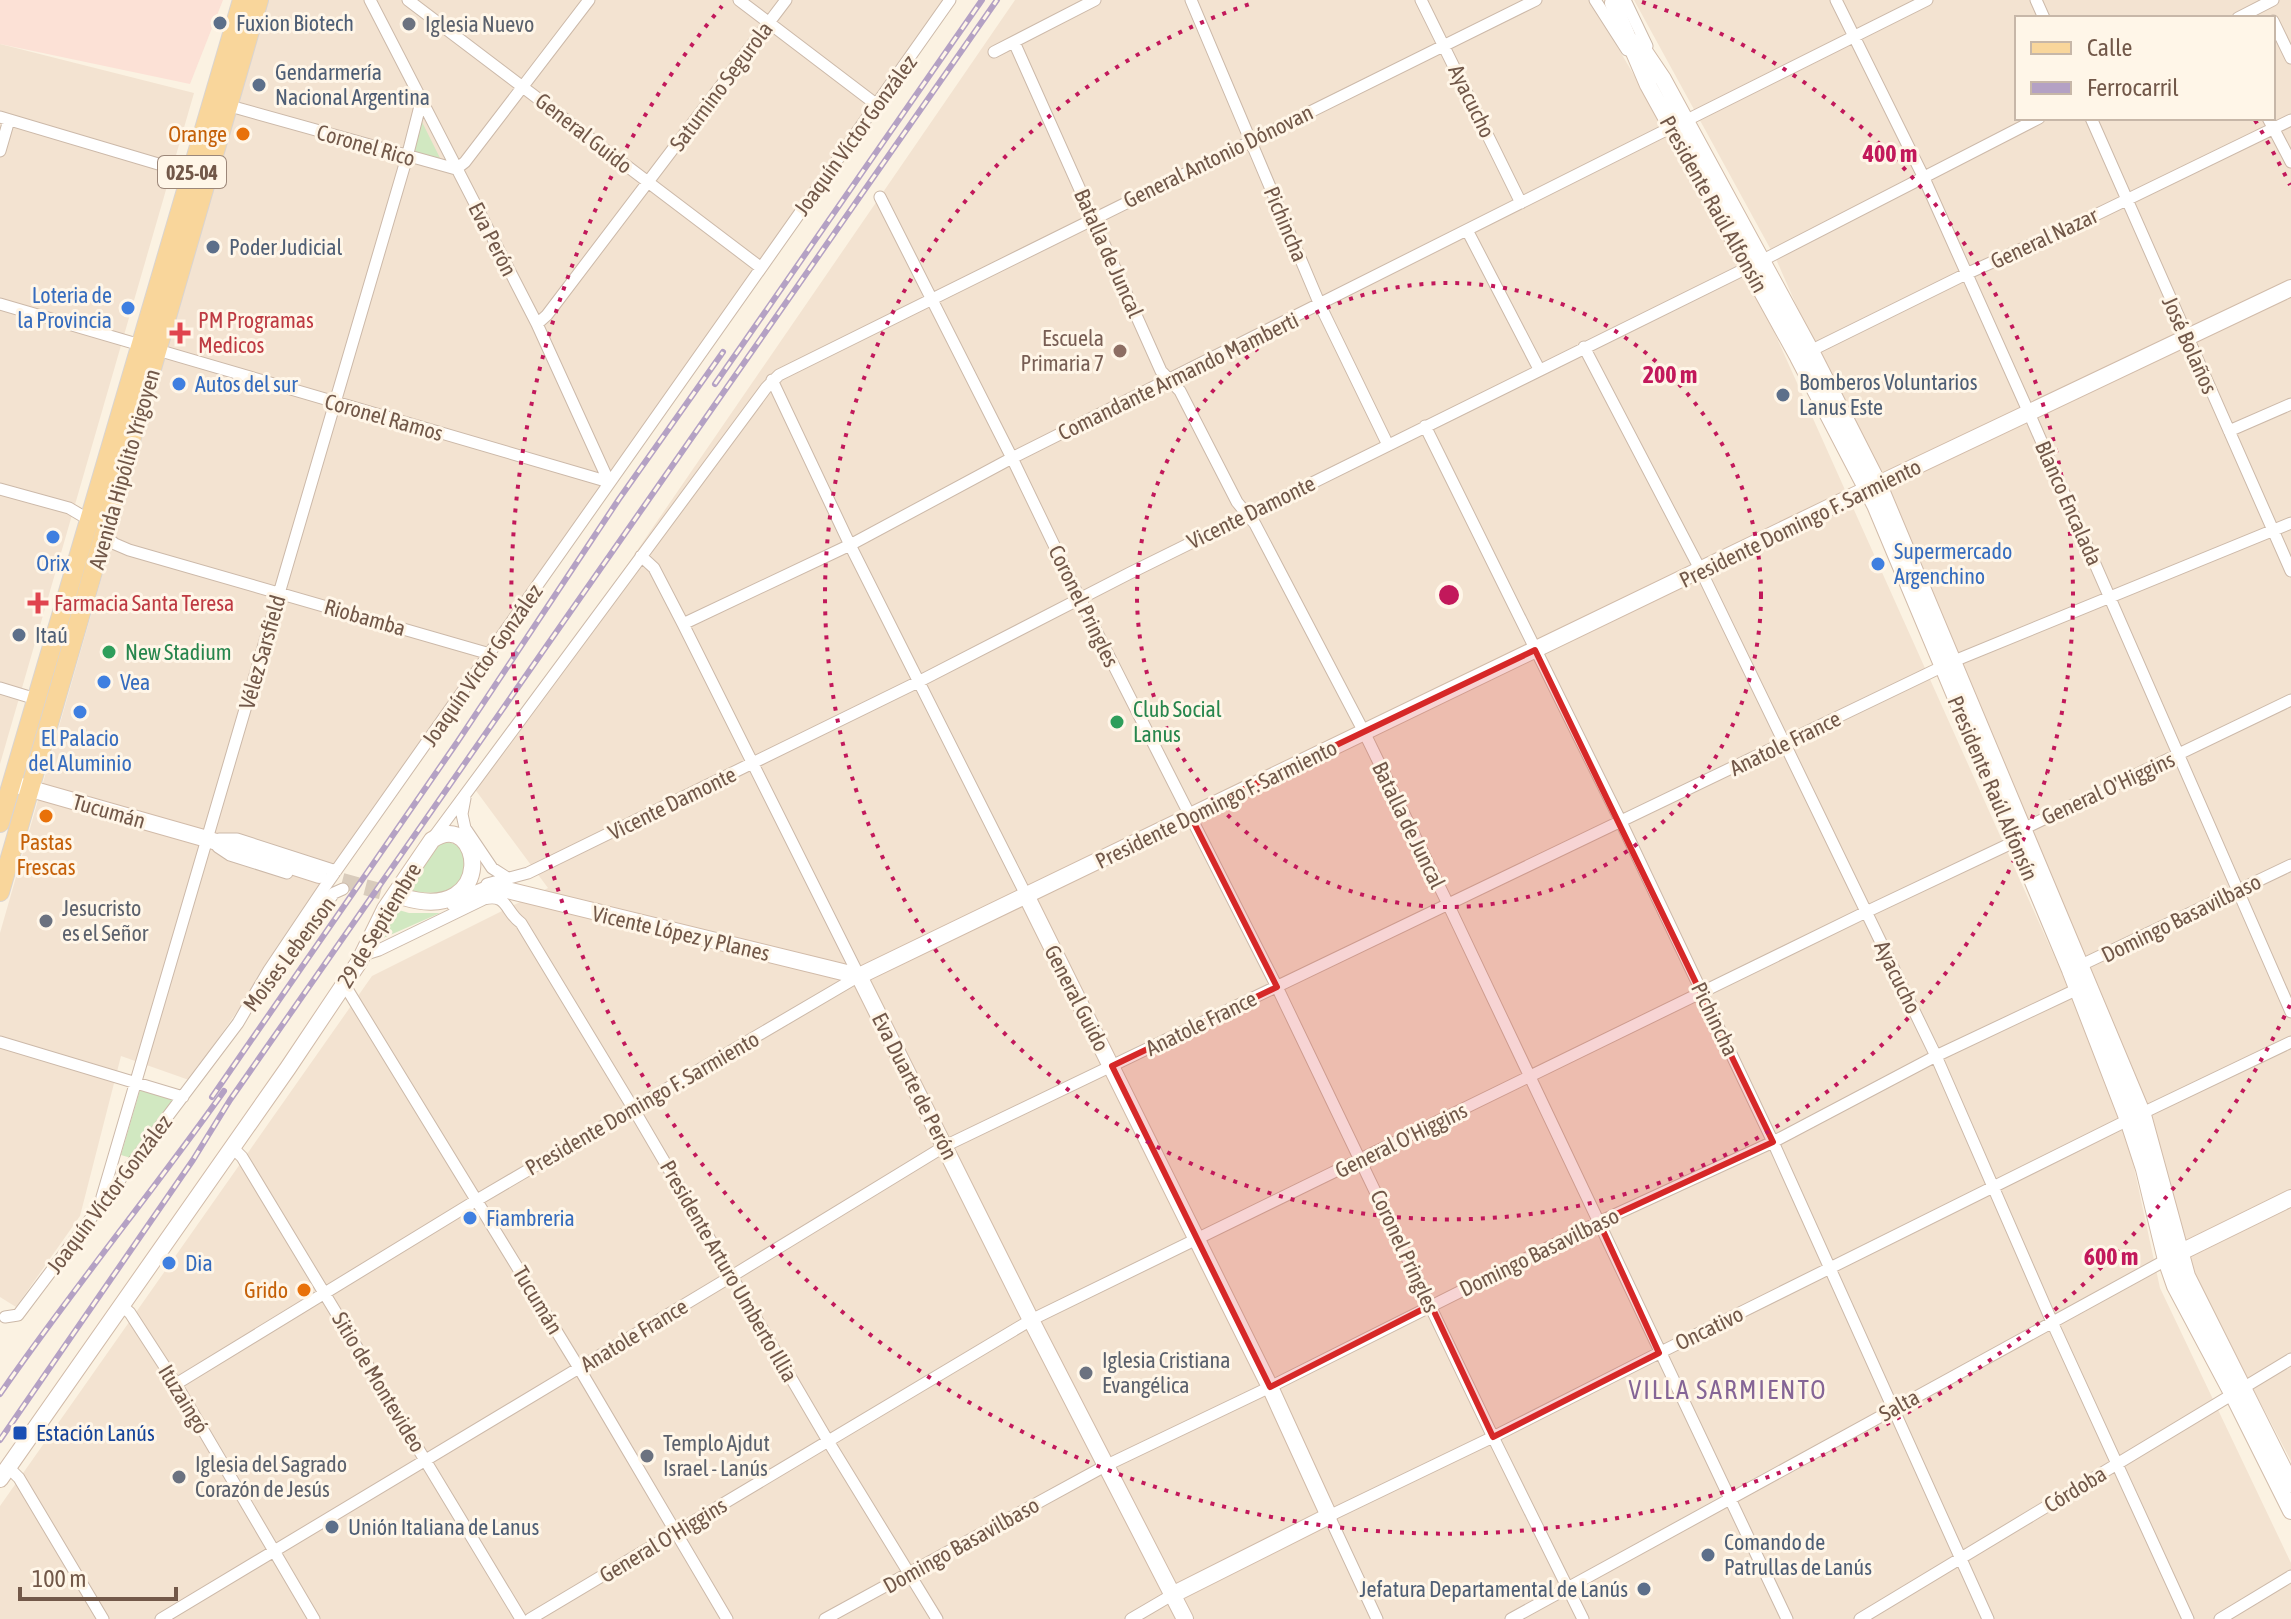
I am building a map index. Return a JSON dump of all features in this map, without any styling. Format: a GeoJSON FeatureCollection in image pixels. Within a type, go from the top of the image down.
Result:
{"type":"FeatureCollection","features":[{"type":"Feature","properties":{"kind":"main road","name":"Avenida Hipólito Yrigoyen"},"geometry":{"type":"LineString","coordinates":[[0,892],[104,537],[192,174],[242,0]]}},
{"type":"Feature","properties":{"kind":"main road","name":"Avenida Hipólito Yrigoyen"},"geometry":{"type":"LineString","coordinates":[[0,823],[89,519],[230,106],[259,0]]}},
{"type":"Feature","properties":{"kind":"main road","name":"Presidente Raúl Alfonsín"},"geometry":{"type":"LineString","coordinates":[[1617,1],[1678,124],[1804,354],[1873,488],[2076,968],[2136,1118],[2173,1256],[2187,1276],[2291,1511]]}},
{"type":"Feature","properties":{"kind":"main road","name":"Presidente Domingo F. Sarmiento"},"geometry":{"type":"LineString","coordinates":[[859,976],[2291,288]]}},
{"type":"Feature","properties":{"kind":"main road","name":"Tucumán"},"geometry":{"type":"LineString","coordinates":[[12,784],[207,839]]}},
{"type":"Feature","properties":{"kind":"main road"},"geometry":{"type":"LineString","coordinates":[[432,840],[443,834],[462,839],[472,852],[472,873],[464,889],[451,898],[402,901],[427,909],[444,907],[487,889],[502,888]]}},
{"type":"Feature","properties":{"kind":"main road","name":"Moises Lebenson"},"geometry":{"type":"LineString","coordinates":[[207,839],[327,877]]}},
{"type":"Feature","properties":{"kind":"main road","name":"29 de Septiembre"},"geometry":{"type":"LineString","coordinates":[[4,1473],[233,1148],[344,984],[363,955],[385,909],[432,840]]}},
{"type":"Feature","properties":{"kind":"main road","name":"Vicente López y Planes"},"geometry":{"type":"LineString","coordinates":[[502,888],[859,976]]}},
{"type":"Feature","properties":{"kind":"main road","name":"General Guido"},"geometry":{"type":"LineString","coordinates":[[1026,895],[1270,1387],[1329,1516]]}},
{"type":"Feature","properties":{"kind":"main road","name":"Eva Duarte de Perón"},"geometry":{"type":"LineString","coordinates":[[859,976],[1185,1619]]}},
{"type":"Feature","properties":{"kind":"main road","name":"Salta"},"geometry":{"type":"LineString","coordinates":[[2173,1256],[2291,1198]]}},
{"type":"Feature","properties":{"kind":"main road","name":"Presidente Raúl Alfonsín"},"geometry":{"type":"LineString","coordinates":[[2239,1391],[2291,1484]]}},
{"type":"Feature","properties":{"kind":"main road","name":"Oncativo"},"geometry":{"type":"LineString","coordinates":[[1172,1595],[1329,1516]]}},
{"type":"Feature","properties":{"kind":"street","name":"Eva Perón"},"geometry":{"type":"LineString","coordinates":[[370,0],[537,324],[609,482]]}},
{"type":"Feature","properties":{"kind":"street","name":"General Guido"},"geometry":{"type":"LineString","coordinates":[[408,0],[760,267]]}},
{"type":"Feature","properties":{"kind":"street"},"geometry":{"type":"LineString","coordinates":[[456,169],[465,162],[589,0]]}},
{"type":"Feature","properties":{"kind":"street"},"geometry":{"type":"LineString","coordinates":[[739,0],[877,105]]}},
{"type":"Feature","properties":{"kind":"street","name":"Saturnino Segurola"},"geometry":{"type":"LineString","coordinates":[[537,324],[547,315],[786,0]]}},
{"type":"Feature","properties":{"kind":"street","name":"Joaquín Víctor González"},"geometry":{"type":"LineString","coordinates":[[5,1317],[18,1315],[238,1023],[327,877],[490,654],[950,0]]}},
{"type":"Feature","properties":{"kind":"street"},"geometry":{"type":"LineString","coordinates":[[994,52],[1095,0]]}},
{"type":"Feature","properties":{"kind":"street","name":"Pichincha"},"geometry":{"type":"LineString","coordinates":[[1191,0],[1320,305],[1388,445]]}},
{"type":"Feature","properties":{"kind":"street","name":"Ayacucho"},"geometry":{"type":"LineString","coordinates":[[1421,0],[1521,203]]}},
{"type":"Feature","properties":{"kind":"street","name":"General Antonio Dónovan"},"geometry":{"type":"LineString","coordinates":[[772,380],[1536,0]]}},
{"type":"Feature","properties":{"kind":"street","name":"Presidente Raúl Alfonsín"},"geometry":{"type":"LineString","coordinates":[[1595,0],[1656,82]]}},
{"type":"Feature","properties":{"kind":"street","name":"Blanco Encalada"},"geometry":{"type":"LineString","coordinates":[[1836,0],[1923,176],[2111,596],[2291,1012]]}},
{"type":"Feature","properties":{"kind":"street","name":"Comandante Armando Mamberti"},"geometry":{"type":"LineString","coordinates":[[683,624],[850,545],[1012,458],[1927,0]]}},
{"type":"Feature","properties":{"kind":"street"},"geometry":{"type":"LineString","coordinates":[[2241,16],[2267,1]]}},
{"type":"Feature","properties":{"kind":"street"},"geometry":{"type":"LineString","coordinates":[[2275,25],[2291,58]]}},
{"type":"Feature","properties":{"kind":"street","name":"Batalla de Juncal"},"geometry":{"type":"LineString","coordinates":[[1014,42],[1161,371],[1180,391],[1237,502],[1255,524],[1364,732],[1787,1619]]}},
{"type":"Feature","properties":{"kind":"street","name":"Vélez Sarsfield"},"geometry":{"type":"LineString","coordinates":[[99,1205],[422,98]]}},
{"type":"Feature","properties":{"kind":"street","name":"Coronel Rico"},"geometry":{"type":"LineString","coordinates":[[230,106],[456,169]]}},
{"type":"Feature","properties":{"kind":"street"},"geometry":{"type":"LineString","coordinates":[[0,151],[4,119],[192,174]]}},
{"type":"Feature","properties":{"kind":"street","name":"Vicente Damonte"},"geometry":{"type":"LineString","coordinates":[[363,955],[484,899],[528,873],[1755,264],[2035,120]]}},
{"type":"Feature","properties":{"kind":"street","name":"José Bolaños"},"geometry":{"type":"LineString","coordinates":[[2092,120],[2291,571]]}},
{"type":"Feature","properties":{"kind":"street","name":"General Nazar"},"geometry":{"type":"LineString","coordinates":[[1804,354],[2128,199],[2271,123],[2291,120]]}},
{"type":"Feature","properties":{"kind":"street"},"geometry":{"type":"LineString","coordinates":[[2271,123],[2291,162]]}},
{"type":"Feature","properties":{"kind":"street","name":"Coronel Pringles"},"geometry":{"type":"LineString","coordinates":[[880,197],[1277,987],[1583,1619]]}},
{"type":"Feature","properties":{"kind":"street"},"geometry":{"type":"LineString","coordinates":[[1467,230],[1539,369]]}},
{"type":"Feature","properties":{"kind":"street","name":"Coronel Ramos"},"geometry":{"type":"LineString","coordinates":[[0,304],[609,482]]}},
{"type":"Feature","properties":{"kind":"street","name":"Ayacucho"},"geometry":{"type":"LineString","coordinates":[[1584,347],[1701,571],[1936,1056],[2052,1322],[2188,1619]]}},
{"type":"Feature","properties":{"kind":"street","name":"General Guido"},"geometry":{"type":"LineString","coordinates":[[772,380],[850,545],[1026,895]]}},
{"type":"Feature","properties":{"kind":"street","name":"29 de Septiembre"},"geometry":{"type":"LineString","coordinates":[[432,840],[772,380]]}},
{"type":"Feature","properties":{"kind":"street"},"geometry":{"type":"LineString","coordinates":[[2229,431],[2291,404]]}},
{"type":"Feature","properties":{"kind":"street","name":"Pichincha"},"geometry":{"type":"LineString","coordinates":[[1425,426],[1621,822],[1773,1142],[1988,1619]]}},
{"type":"Feature","properties":{"kind":"street"},"geometry":{"type":"LineString","coordinates":[[0,489],[69,508],[89,519],[104,537]]}},
{"type":"Feature","properties":{"kind":"street","name":"Anatole France"},"geometry":{"type":"LineString","coordinates":[[161,1619],[945,1146],[1948,664],[2291,523]]}},
{"type":"Feature","properties":{"kind":"street","name":"Riobamba"},"geometry":{"type":"LineString","coordinates":[[104,537],[129,550],[490,654]]}},
{"type":"Feature","properties":{"kind":"street","name":"Eva Duarte de Perón"},"geometry":{"type":"LineString","coordinates":[[641,556],[654,568],[859,976]]}},
{"type":"Feature","properties":{"kind":"street"},"geometry":{"type":"LineString","coordinates":[[0,688],[36,699]]}},
{"type":"Feature","properties":{"kind":"street","name":"General O'Higgins"},"geometry":{"type":"LineString","coordinates":[[530,1619],[1031,1320],[1702,993],[2291,700]]}},
{"type":"Feature","properties":{"kind":"street","name":"Presidente Arturo Umberto Illia"},"geometry":{"type":"LineString","coordinates":[[467,793],[462,814],[465,828],[492,868],[521,923],[937,1619]]}},
{"type":"Feature","properties":{"kind":"street","name":"Domingo Basavilbaso"},"geometry":{"type":"LineString","coordinates":[[2076,968],[2291,865]]}},
{"type":"Feature","properties":{"kind":"street"},"geometry":{"type":"LineString","coordinates":[[528,873],[526,886],[532,897]]}},
{"type":"Feature","properties":{"kind":"street","name":"Vicente Damonte"},"geometry":{"type":"LineString","coordinates":[[458,894],[480,886],[502,888]]}},
{"type":"Feature","properties":{"kind":"street","name":"Moises Lebenson"},"geometry":{"type":"LineString","coordinates":[[238,1023],[262,995],[334,893],[343,889]]}},
{"type":"Feature","properties":{"kind":"street","name":"Presidente Domingo F. Sarmiento"},"geometry":{"type":"LineString","coordinates":[[176,1384],[477,1200],[859,976]]}},
{"type":"Feature","properties":{"kind":"street","name":"Tucumán"},"geometry":{"type":"LineString","coordinates":[[344,984],[579,1368],[727,1619]]}},
{"type":"Feature","properties":{"kind":"street","name":"Domingo Basavilbaso"},"geometry":{"type":"LineString","coordinates":[[825,1619],[1105,1466],[1599,1222],[1773,1142],[1936,1056],[2083,987]]}},
{"type":"Feature","properties":{"kind":"street"},"geometry":{"type":"LineString","coordinates":[[0,1042],[183,1097]]}},
{"type":"Feature","properties":{"kind":"street","name":"Oncativo"},"geometry":{"type":"LineString","coordinates":[[1329,1516],[2291,1042]]}},
{"type":"Feature","properties":{"kind":"street","name":"Sitio de Montevideo"},"geometry":{"type":"LineString","coordinates":[[233,1148],[242,1157],[325,1292],[521,1619]]}},
{"type":"Feature","properties":{"kind":"street","name":"Salta"},"geometry":{"type":"LineString","coordinates":[[1511,1619],[2173,1256]]}},
{"type":"Feature","properties":{"kind":"street","name":"Ituzaingó"},"geometry":{"type":"LineString","coordinates":[[122,1306],[130,1313],[176,1384],[314,1619]]}},
{"type":"Feature","properties":{"kind":"street","name":"Córdoba"},"geometry":{"type":"LineString","coordinates":[[1860,1619],[2291,1359]]}},
{"type":"Feature","properties":{"kind":"street"},"geometry":{"type":"LineString","coordinates":[[4,1473],[19,1478],[103,1619]]}},
{"type":"Feature","properties":{"kind":"street","name":"General Guido"},"geometry":{"type":"LineString","coordinates":[[1329,1516],[1377,1619]]}},
{"type":"Feature","properties":{"kind":"street"},"geometry":{"type":"LineString","coordinates":[[2220,1619],[2291,1576]]}},
{"type":"Feature","properties":{"kind":"street","name":"Oncativo"},"geometry":{"type":"LineString","coordinates":[[1131,1619],[1172,1595]]}},
{"type":"Feature","properties":{"kind":"highlighted area"},"geometry":{"type":"Polygon","coordinates":[[[1535,650],[1773,1142],[1599,1222],[1659,1353],[1493,1437],[1431,1305],[1270,1387],[1112,1066],[1277,987],[1190,815],[1535,650]]]}},
{"type":"Feature","properties":{"kind":"shaded area"},"geometry":{"type":"Polygon","coordinates":[[[0,0],[223,0],[190,84],[0,44],[0,0]]]}},
{"type":"Feature","properties":{"kind":"shaded area"},"geometry":{"type":"Polygon","coordinates":[[[267,0],[948,0],[189,1080],[121,1056],[80,1216],[16,1307],[0,1297],[0,933],[267,0]]]}},
{"type":"Feature","properties":{"kind":"shaded area"},"geometry":{"type":"Polygon","coordinates":[[[1015,0],[1590,0],[1741,258],[2120,1103],[2160,1288],[2291,1563],[2291,1619],[0,1619],[0,1506],[372,976],[548,888],[474,788],[1015,0]]]}},
{"type":"Feature","properties":{"kind":"shaded area"},"geometry":{"type":"Polygon","coordinates":[[[1634,0],[2291,0],[2291,1461],[2195,1278],[2146,1104],[1776,259],[1634,0]]]}},
{"type":"Feature","properties":{"kind":"shaded area"},"geometry":{"type":"Polygon","coordinates":[[[0,44],[194,93],[0,764],[0,44]]]}},
{"type":"Feature","properties":{"kind":"green space"},"geometry":{"type":"Polygon","coordinates":[[[422,122],[442,162],[413,153],[422,122]]]}},
{"type":"Feature","properties":{"kind":"green space"},"geometry":{"type":"Polygon","coordinates":[[[447,842],[460,848],[468,860],[459,886],[439,893],[408,892],[434,851],[447,842]]]}},
{"type":"Feature","properties":{"kind":"green space"},"geometry":{"type":"Polygon","coordinates":[[[392,908],[409,913],[440,913],[372,943],[392,908]]]}},
{"type":"Feature","properties":{"kind":"green space"},"geometry":{"type":"Polygon","coordinates":[[[140,1090],[174,1100],[131,1158],[121,1155],[140,1090]]]}},
{"type":"Feature","properties":{"kind":"tunnel"},"geometry":{"type":"LineString","coordinates":[[319,875],[403,897]]}},
{"type":"Feature","properties":{"kind":"railway"},"geometry":{"type":"LineString","coordinates":[[715,384],[982,0]]}},
{"type":"Feature","properties":{"kind":"railway"},"geometry":{"type":"LineString","coordinates":[[0,1440],[193,1160],[230,1100],[997,0]]}},
{"type":"Feature","properties":{"kind":"railway"},"geometry":{"type":"LineString","coordinates":[[212,1097],[458,741],[619,499],[723,352]]}},
{"type":"Feature","properties":{"kind":"railway"},"geometry":{"type":"LineString","coordinates":[[0,1394],[224,1091]]}},
{"type":"Feature","properties":{"kind":"place","name":"Fuxion Biotech"},"geometry":{"type":"Point","coordinates":[220,23]}},
{"type":"Feature","properties":{"kind":"place","name":"Iglesia Nuevo"},"geometry":{"type":"Point","coordinates":[409,24]}},
{"type":"Feature","properties":{"kind":"place","name":"Gendarmería Nacional Argentina"},"geometry":{"type":"Point","coordinates":[259,85]}},
{"type":"Feature","properties":{"kind":"place","name":"Orange"},"geometry":{"type":"Point","coordinates":[243,134]}},
{"type":"Feature","properties":{"kind":"place","name":"Poder Judicial"},"geometry":{"type":"Point","coordinates":[213,247]}},
{"type":"Feature","properties":{"kind":"place","name":"Loteria de la Provincia"},"geometry":{"type":"Point","coordinates":[128,308]}},
{"type":"Feature","properties":{"kind":"place","name":"PM Programas Medicos"},"geometry":{"type":"Point","coordinates":[180,333]}},
{"type":"Feature","properties":{"kind":"place","name":"Escuela Primaria 7"},"geometry":{"type":"Point","coordinates":[1120,351]}},
{"type":"Feature","properties":{"kind":"place","name":"Autos del sur"},"geometry":{"type":"Point","coordinates":[179,384]}},
{"type":"Feature","properties":{"kind":"place","name":"Bomberos Voluntarios Lanus Este"},"geometry":{"type":"Point","coordinates":[1783,395]}},
{"type":"Feature","properties":{"kind":"place","name":"Orix"},"geometry":{"type":"Point","coordinates":[53,537]}},
{"type":"Feature","properties":{"kind":"place","name":"Supermercado Argenchino"},"geometry":{"type":"Point","coordinates":[1878,564]}},
{"type":"Feature","properties":{"kind":"place","name":"Farmacia Santa Teresa"},"geometry":{"type":"Point","coordinates":[38,603]}},
{"type":"Feature","properties":{"kind":"place","name":"Itaú"},"geometry":{"type":"Point","coordinates":[19,635]}},
{"type":"Feature","properties":{"kind":"place","name":"New Stadium"},"geometry":{"type":"Point","coordinates":[109,652]}},
{"type":"Feature","properties":{"kind":"place","name":"Vea"},"geometry":{"type":"Point","coordinates":[104,682]}},
{"type":"Feature","properties":{"kind":"place","name":"El Palacio del Aluminio"},"geometry":{"type":"Point","coordinates":[80,712]}},
{"type":"Feature","properties":{"kind":"place","name":"Club Social Lanus"},"geometry":{"type":"Point","coordinates":[1117,722]}},
{"type":"Feature","properties":{"kind":"place","name":"Pastas Frescas"},"geometry":{"type":"Point","coordinates":[46,816]}},
{"type":"Feature","properties":{"kind":"place","name":"Jesucristo es el Señor"},"geometry":{"type":"Point","coordinates":[46,921]}},
{"type":"Feature","properties":{"kind":"place","name":"Fiambreria"},"geometry":{"type":"Point","coordinates":[470,1218]}},
{"type":"Feature","properties":{"kind":"place","name":"Dia"},"geometry":{"type":"Point","coordinates":[169,1263]}},
{"type":"Feature","properties":{"kind":"place","name":"Grido"},"geometry":{"type":"Point","coordinates":[304,1290]}},
{"type":"Feature","properties":{"kind":"place","name":"Iglesia Cristiana Evangélica"},"geometry":{"type":"Point","coordinates":[1086,1373]}},
{"type":"Feature","properties":{"kind":"place","name":"Estación Lanús"},"geometry":{"type":"Point","coordinates":[20,1433]}},
{"type":"Feature","properties":{"kind":"place","name":"Templo Ajdut Israel - Lanús"},"geometry":{"type":"Point","coordinates":[647,1456]}},
{"type":"Feature","properties":{"kind":"place","name":"Iglesia del Sagrado Corazón de Jesús"},"geometry":{"type":"Point","coordinates":[179,1477]}},
{"type":"Feature","properties":{"kind":"place","name":"Unión Italiana de Lanus"},"geometry":{"type":"Point","coordinates":[332,1527]}},
{"type":"Feature","properties":{"kind":"place","name":"Comando de Patrullas de Lanús"},"geometry":{"type":"Point","coordinates":[1708,1555]}},
{"type":"Feature","properties":{"kind":"place","name":"Jefatura Departamental de Lanús"},"geometry":{"type":"Point","coordinates":[1644,1589]}},
{"type":"Feature","properties":{"kind":"district","name":"VILLA SARMIENTO"},"geometry":{"type":"Point","coordinates":[1728,1390]}}]}
